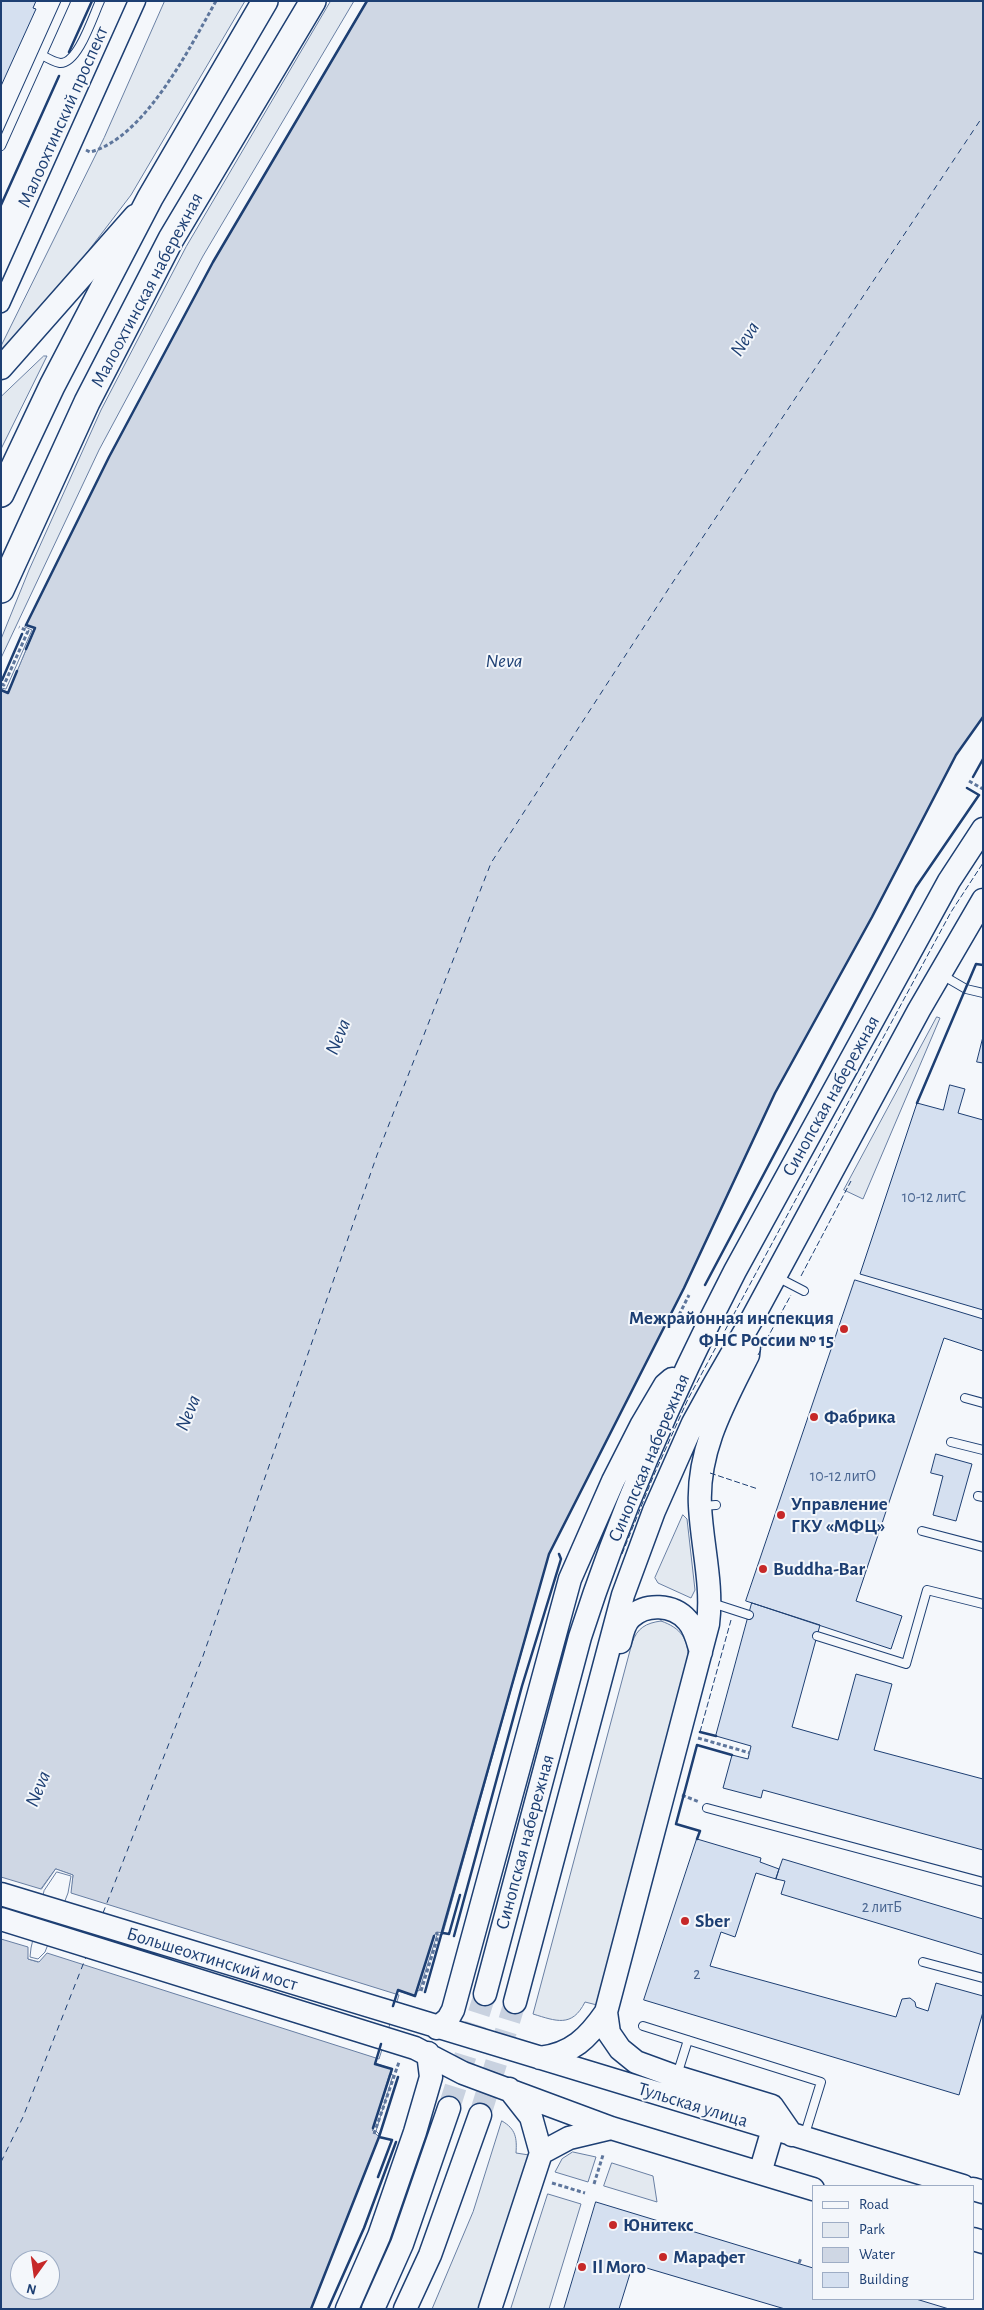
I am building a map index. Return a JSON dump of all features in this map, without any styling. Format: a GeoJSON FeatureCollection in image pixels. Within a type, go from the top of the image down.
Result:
{"type":"FeatureCollection","features":[{"type":"Feature","properties":{"kind":"main road","name":"Малоохтинская набережная"},"geometry":{"type":"LineString","coordinates":[[1,494],[52,386],[150,198],[265,1]]}},
{"type":"Feature","properties":{"kind":"main road","name":"Малоохтинская набережная"},"geometry":{"type":"LineString","coordinates":[[1,590],[87,402],[171,239],[313,1]]}},
{"type":"Feature","properties":{"kind":"main road"},"geometry":{"type":"LineString","coordinates":[[1,368],[150,198]]}},
{"type":"Feature","properties":{"kind":"main road","name":"Синопская набережная"},"geometry":{"type":"LineString","coordinates":[[485,1994],[580,1637],[595,1588],[640,1475],[690,1363],[735,1271],[949,881],[983,830]]}},
{"type":"Feature","properties":{"kind":"main road","name":"Синопская набережная"},"geometry":{"type":"LineString","coordinates":[[515,2002],[623,1595],[654,1511],[693,1423],[752,1319],[939,974],[983,900]]}},
{"type":"Feature","properties":{"kind":"main road"},"geometry":{"type":"LineString","coordinates":[[539,2058],[565,2052],[579,2045],[592,2033],[606,2012],[701,1652],[711,1603],[708,1505],[701,1481],[714,1423],[748,1355],[752,1319]]}},
{"type":"Feature","properties":{"kind":"main road"},"geometry":{"type":"LineString","coordinates":[[430,2026],[448,2019],[453,2010],[570,1579],[613,1481],[642,1424],[665,1385],[690,1363]]}},
{"type":"Feature","properties":{"kind":"main road"},"geometry":{"type":"LineString","coordinates":[[598,1693],[612,1672],[623,1630],[630,1618],[645,1609],[659,1606],[676,1612],[688,1620],[701,1652]]}},
{"type":"Feature","properties":{"kind":"main road","name":"Большеохтинский мост"},"geometry":{"type":"LineString","coordinates":[[1,1894],[430,2026]]}},
{"type":"Feature","properties":{"kind":"main road","name":"Большеохтинский мост"},"geometry":{"type":"LineString","coordinates":[[1,1919],[414,2053]]}},
{"type":"Feature","properties":{"kind":"main road"},"geometry":{"type":"LineString","coordinates":[[606,2012],[609,2034],[620,2049],[636,2062],[676,2077],[772,2106],[789,2134],[760,2173]]}},
{"type":"Feature","properties":{"kind":"main road","name":"Тульская улица"},"geometry":{"type":"LineString","coordinates":[[430,2026],[960,2185]]}},
{"type":"Feature","properties":{"kind":"main road"},"geometry":{"type":"LineString","coordinates":[[414,2053],[611,2128],[812,2189]]}},
{"type":"Feature","properties":{"kind":"main road"},"geometry":{"type":"LineString","coordinates":[[347,2309],[379,2236],[415,2132],[431,2077],[414,2053]]}},
{"type":"Feature","properties":{"kind":"main road"},"geometry":{"type":"LineString","coordinates":[[490,2309],[541,2153],[531,2117],[509,2089]]}},
{"type":"Feature","properties":{"kind":"main road"},"geometry":{"type":"LineString","coordinates":[[373,2309],[402,2244],[449,2108]]}},
{"type":"Feature","properties":{"kind":"main road"},"geometry":{"type":"LineString","coordinates":[[405,2309],[433,2247],[480,2115]]}},
{"type":"Feature","properties":{"kind":"main road"},"geometry":{"type":"LineString","coordinates":[[541,2153],[569,2138],[611,2128]]}},
{"type":"Feature","properties":{"kind":"street","name":"Малоохтинский проспект"},"geometry":{"type":"LineString","coordinates":[[1,304],[5,287],[73,145],[137,1]]}},
{"type":"Feature","properties":{"kind":"lane"},"geometry":{"type":"LineString","coordinates":[[1,146],[66,1]]}},
{"type":"Feature","properties":{"kind":"lane"},"geometry":{"type":"LineString","coordinates":[[42,55],[59,63],[68,62],[75,56],[100,1]]}},
{"type":"Feature","properties":{"kind":"lane"},"geometry":{"type":"LineString","coordinates":[[939,974],[966,989],[983,993]]}},
{"type":"Feature","properties":{"kind":"lane"},"geometry":{"type":"LineString","coordinates":[[775,1276],[804,1290]]}},
{"type":"Feature","properties":{"kind":"lane"},"geometry":{"type":"LineString","coordinates":[[965,1398],[983,1402]]}},
{"type":"Feature","properties":{"kind":"lane"},"geometry":{"type":"LineString","coordinates":[[951,1442],[983,1450]]}},
{"type":"Feature","properties":{"kind":"lane"},"geometry":{"type":"LineString","coordinates":[[922,1531],[983,1547]]}},
{"type":"Feature","properties":{"kind":"lane"},"geometry":{"type":"LineString","coordinates":[[817,1636],[906,1664],[927,1590],[983,1604]]}},
{"type":"Feature","properties":{"kind":"lane"},"geometry":{"type":"LineString","coordinates":[[711,1603],[748,1615]]}},
{"type":"Feature","properties":{"kind":"lane"},"geometry":{"type":"LineString","coordinates":[[707,1808],[983,1882]]}},
{"type":"Feature","properties":{"kind":"lane"},"geometry":{"type":"LineString","coordinates":[[923,1962],[983,1978]]}},
{"type":"Feature","properties":{"kind":"lane"},"geometry":{"type":"LineString","coordinates":[[644,2026],[822,2082],[789,2134]]}},
{"type":"Feature","properties":{"kind":"lane"},"geometry":{"type":"LineString","coordinates":[[676,2077],[688,2040]]}},
{"type":"Feature","properties":{"kind":"path"},"geometry":{"type":"LineString","coordinates":[[73,145],[90,152],[106,146],[130,126],[167,86],[216,1]]}},
{"type":"Feature","properties":{"kind":"path"},"geometry":{"type":"LineString","coordinates":[[1,684],[4,685],[28,631],[19,628]]}},
{"type":"Feature","properties":{"kind":"path"},"geometry":{"type":"LineString","coordinates":[[968,781],[982,789]]}},
{"type":"Feature","properties":{"kind":"path"},"geometry":{"type":"LineString","coordinates":[[679,1316],[689,1296]]}},
{"type":"Feature","properties":{"kind":"path"},"geometry":{"type":"LineString","coordinates":[[695,1738],[750,1752]]}},
{"type":"Feature","properties":{"kind":"path"},"geometry":{"type":"LineString","coordinates":[[684,1796],[695,1799]]}},
{"type":"Feature","properties":{"kind":"path"},"geometry":{"type":"LineString","coordinates":[[421,1991],[437,1939],[437,1932]]}},
{"type":"Feature","properties":{"kind":"path"},"geometry":{"type":"LineString","coordinates":[[374,2134],[414,2053]]}},
{"type":"Feature","properties":{"kind":"path"},"geometry":{"type":"LineString","coordinates":[[594,2184],[603,2155]]}},
{"type":"Feature","properties":{"kind":"path"},"geometry":{"type":"LineString","coordinates":[[545,2181],[585,2193]]}},
{"type":"Feature","properties":{"kind":"path"},"geometry":{"type":"LineString","coordinates":[[799,2264],[801,2258]]}},
{"type":"Feature","properties":{"kind":"green space"},"geometry":{"type":"Polygon","coordinates":[[[165,1],[245,1],[131,195],[50,301],[1,355],[1,346],[104,138],[165,1]]]}},
{"type":"Feature","properties":{"kind":"green space"},"geometry":{"type":"Polygon","coordinates":[[[331,1],[354,1],[203,256],[99,450],[1,658],[1,639],[29,570],[101,410],[186,247],[331,1]]]}},
{"type":"Feature","properties":{"kind":"green space"},"geometry":{"type":"Polygon","coordinates":[[[44,356],[47,356],[1,449],[1,397],[44,356]]]}},
{"type":"Feature","properties":{"kind":"green space"},"geometry":{"type":"Polygon","coordinates":[[[937,1017],[940,1018],[863,1199],[844,1190],[937,1017]]]}},
{"type":"Feature","properties":{"kind":"green space"},"geometry":{"type":"Polygon","coordinates":[[[683,1515],[687,1519],[695,1590],[691,1598],[658,1583],[655,1578],[683,1515]]]}},
{"type":"Feature","properties":{"kind":"green space"},"geometry":{"type":"Polygon","coordinates":[[[661,1621],[674,1627],[682,1635],[687,1646],[688,1661],[597,2005],[585,2002],[575,2016],[569,2019],[549,2019],[533,2014],[632,1643],[639,1630],[651,1623],[661,1621]]]}},
{"type":"Feature","properties":{"kind":"green space"},"geometry":{"type":"Polygon","coordinates":[[[502,2121],[515,2134],[516,2153],[529,2155],[480,2309],[432,2309],[473,2212],[502,2121]]]}},
{"type":"Feature","properties":{"kind":"green space"},"geometry":{"type":"Polygon","coordinates":[[[573,2152],[596,2157],[588,2182],[555,2172],[562,2159],[573,2152]]]}},
{"type":"Feature","properties":{"kind":"green space"},"geometry":{"type":"Polygon","coordinates":[[[612,2163],[653,2176],[657,2202],[604,2186],[612,2163]]]}},
{"type":"Feature","properties":{"kind":"green space"},"geometry":{"type":"Polygon","coordinates":[[[548,2194],[581,2204],[549,2309],[511,2309],[548,2194]]]}},
{"type":"Feature","properties":{"kind":"water","name":"Neva"},"geometry":{"type":"Polygon","coordinates":[[[367,1],[983,1],[983,717],[956,755],[872,917],[775,1093],[684,1288],[549,1554],[443,1933],[435,1934],[415,1996],[398,1991],[375,2063],[392,2069],[373,2128],[373,2131],[379,2137],[311,2309],[1,2309],[1,690],[8,692],[35,629],[26,625],[109,457],[213,262],[367,1]],[[56,1869],[41,1889],[28,1959],[38,1962],[51,1944],[65,1909],[73,1875],[56,1869]]]}},
{"type":"Feature","properties":{"kind":"pier"},"geometry":{"type":"Polygon","coordinates":[[[26,625],[35,628],[8,693],[1,690],[1,688],[6,689],[32,630],[25,627],[26,625]]]}},
{"type":"Feature","properties":{"kind":"pier"},"geometry":{"type":"Polygon","coordinates":[[[56,1869],[73,1875],[71,1893],[399,1995],[379,2059],[47,1953],[39,1962],[28,1959],[28,1947],[1,1939],[1,1877],[41,1889],[56,1869]],[[57,1872],[44,1891],[30,1957],[38,1959],[45,1952],[68,1893],[71,1876],[57,1872]]]}},
{"type":"Feature","properties":{"kind":"pier"},"geometry":{"type":"Polygon","coordinates":[[[437,1932],[443,1933],[442,1935],[437,1935],[419,1991],[417,1990],[434,1936],[437,1932]]]}},
{"type":"Feature","properties":{"kind":"pier"},"geometry":{"type":"Polygon","coordinates":[[[390,2074],[393,2075],[376,2131],[379,2137],[373,2131],[390,2074]]]}},
{"type":"Feature","properties":{"kind":"building"},"geometry":{"type":"Polygon","coordinates":[[[1,1],[36,1],[33,8],[36,9],[1,86],[1,1]]]}},
{"type":"Feature","properties":{"kind":"building"},"geometry":{"type":"Polygon","coordinates":[[[983,1037],[983,1063],[977,1062],[983,1037]]]}},
{"type":"Feature","properties":{"kind":"building"},"geometry":{"type":"Polygon","coordinates":[[[950,1085],[965,1089],[958,1113],[983,1120],[983,1310],[860,1274],[917,1103],[943,1110],[950,1085]]]}},
{"type":"Feature","properties":{"kind":"building"},"geometry":{"type":"Polygon","coordinates":[[[855,1280],[983,1319],[983,1351],[944,1338],[856,1601],[902,1616],[891,1649],[746,1601],[855,1280]]]}},
{"type":"Feature","properties":{"kind":"building"},"geometry":{"type":"Polygon","coordinates":[[[936,1454],[972,1464],[956,1521],[933,1515],[943,1476],[931,1473],[936,1454]]]}},
{"type":"Feature","properties":{"kind":"building"},"geometry":{"type":"Polygon","coordinates":[[[752,1603],[820,1625],[792,1727],[838,1740],[856,1674],[892,1684],[874,1750],[983,1779],[983,1850],[763,1790],[761,1798],[723,1788],[732,1755],[748,1759],[751,1746],[716,1736],[752,1603]]]}},
{"type":"Feature","properties":{"kind":"building"},"geometry":{"type":"Polygon","coordinates":[[[697,1839],[761,1858],[760,1862],[779,1869],[776,1879],[756,1873],[735,1937],[721,1932],[710,1966],[896,2017],[902,1999],[910,1998],[915,2002],[916,2007],[928,2011],[936,1983],[983,1996],[983,2012],[959,2095],[644,2000],[697,1839]]]}},
{"type":"Feature","properties":{"kind":"building"},"geometry":{"type":"Polygon","coordinates":[[[783,1859],[983,1919],[983,1955],[781,1894],[785,1881],[776,1879],[783,1859]]]}},
{"type":"Feature","properties":{"kind":"building"},"geometry":{"type":"Polygon","coordinates":[[[596,2202],[812,2268],[812,2300],[919,2300],[949,2309],[785,2309],[633,2264],[619,2309],[564,2309],[596,2202]]]}},
{"type":"Feature","properties":{"kind":"ferry route"},"geometry":{"type":"LineString","coordinates":[[103,1913],[203,1656],[377,1155],[491,863],[671,585],[983,116]]}},
{"type":"Feature","properties":{"kind":"ferry route"},"geometry":{"type":"LineString","coordinates":[[1,2162],[23,2117],[86,1957]]}},
{"type":"Feature","properties":{"kind":"tunnel"},"geometry":{"type":"LineString","coordinates":[[449,2108],[485,1994]]}},
{"type":"Feature","properties":{"kind":"tunnel"},"geometry":{"type":"LineString","coordinates":[[480,2115],[515,2002]]}},
{"type":"Feature","properties":{"kind":"fence"},"geometry":{"type":"LineString","coordinates":[[622,1554],[653,1477],[688,1399],[951,912],[983,863]]}},
{"type":"Feature","properties":{"kind":"fence"},"geometry":{"type":"LineString","coordinates":[[801,1276],[851,1181]]}},
{"type":"Feature","properties":{"kind":"fence"},"geometry":{"type":"LineString","coordinates":[[758,1355],[791,1295]]}},
{"type":"Feature","properties":{"kind":"fence"},"geometry":{"type":"LineString","coordinates":[[710,1473],[758,1489]]}},
{"type":"Feature","properties":{"kind":"fence"},"geometry":{"type":"LineString","coordinates":[[700,1732],[731,1620]]}},
{"type":"Feature","properties":{"kind":"wall"},"geometry":{"type":"LineString","coordinates":[[69,52],[92,1]]}},
{"type":"Feature","properties":{"kind":"wall"},"geometry":{"type":"LineString","coordinates":[[26,649],[35,628],[26,625],[109,457],[213,262],[367,1]]}},
{"type":"Feature","properties":{"kind":"wall"},"geometry":{"type":"LineString","coordinates":[[1,205],[59,76]]}},
{"type":"Feature","properties":{"kind":"wall"},"geometry":{"type":"LineString","coordinates":[[2,680],[22,634]]}},
{"type":"Feature","properties":{"kind":"wall"},"geometry":{"type":"LineString","coordinates":[[1,690],[8,693],[17,671]]}},
{"type":"Feature","properties":{"kind":"wall"},"geometry":{"type":"LineString","coordinates":[[425,1992],[549,1554],[684,1288],[775,1093],[872,917],[956,755],[983,717]]}},
{"type":"Feature","properties":{"kind":"wall"},"geometry":{"type":"LineString","coordinates":[[973,777],[983,759]]}},
{"type":"Feature","properties":{"kind":"wall"},"geometry":{"type":"LineString","coordinates":[[705,1285],[916,887],[979,795],[967,788]]}},
{"type":"Feature","properties":{"kind":"wall"},"geometry":{"type":"LineString","coordinates":[[917,1103],[976,964],[983,965]]}},
{"type":"Feature","properties":{"kind":"wall"},"geometry":{"type":"LineString","coordinates":[[454,1936],[522,1686],[561,1559],[559,1554]]}},
{"type":"Feature","properties":{"kind":"wall"},"geometry":{"type":"LineString","coordinates":[[700,1732],[716,1736]]}},
{"type":"Feature","properties":{"kind":"wall"},"geometry":{"type":"LineString","coordinates":[[697,1839],[700,1831],[676,1824],[697,1745],[732,1755]]}},
{"type":"Feature","properties":{"kind":"wall"},"geometry":{"type":"LineString","coordinates":[[443,1933],[449,1934],[460,1895]]}},
{"type":"Feature","properties":{"kind":"wall"},"geometry":{"type":"LineString","coordinates":[[393,2006],[398,1990],[415,1996],[434,1936]]}},
{"type":"Feature","properties":{"kind":"wall"},"geometry":{"type":"LineString","coordinates":[[373,2128],[392,2069],[375,2064],[381,2044]]}},
{"type":"Feature","properties":{"kind":"wall"},"geometry":{"type":"LineString","coordinates":[[311,2309],[379,2137],[398,2077]]}},
{"type":"Feature","properties":{"kind":"wall"},"geometry":{"type":"LineString","coordinates":[[378,2177],[392,2140],[379,2137]]}},
{"type":"Feature","properties":{"kind":"wall"},"geometry":{"type":"LineString","coordinates":[[328,2309],[364,2228],[396,2142]]}},
{"type":"Feature","properties":{"kind":"place","name":"Межрайонная инспекция ФНС России № 15"},"geometry":{"type":"Point","coordinates":[844,1329]}},
{"type":"Feature","properties":{"kind":"place","name":"Фабрика"},"geometry":{"type":"Point","coordinates":[814,1417]}},
{"type":"Feature","properties":{"kind":"place","name":"Управление ГКУ «МФЦ»"},"geometry":{"type":"Point","coordinates":[781,1515]}},
{"type":"Feature","properties":{"kind":"place","name":"Buddha-Bar"},"geometry":{"type":"Point","coordinates":[763,1569]}},
{"type":"Feature","properties":{"kind":"place","name":"Sber"},"geometry":{"type":"Point","coordinates":[685,1921]}},
{"type":"Feature","properties":{"kind":"place","name":"Юнитекс"},"geometry":{"type":"Point","coordinates":[613,2225]}},
{"type":"Feature","properties":{"kind":"place","name":"Марафет"},"geometry":{"type":"Point","coordinates":[663,2257]}},
{"type":"Feature","properties":{"kind":"place","name":"Il Moro"},"geometry":{"type":"Point","coordinates":[582,2267]}}]}
